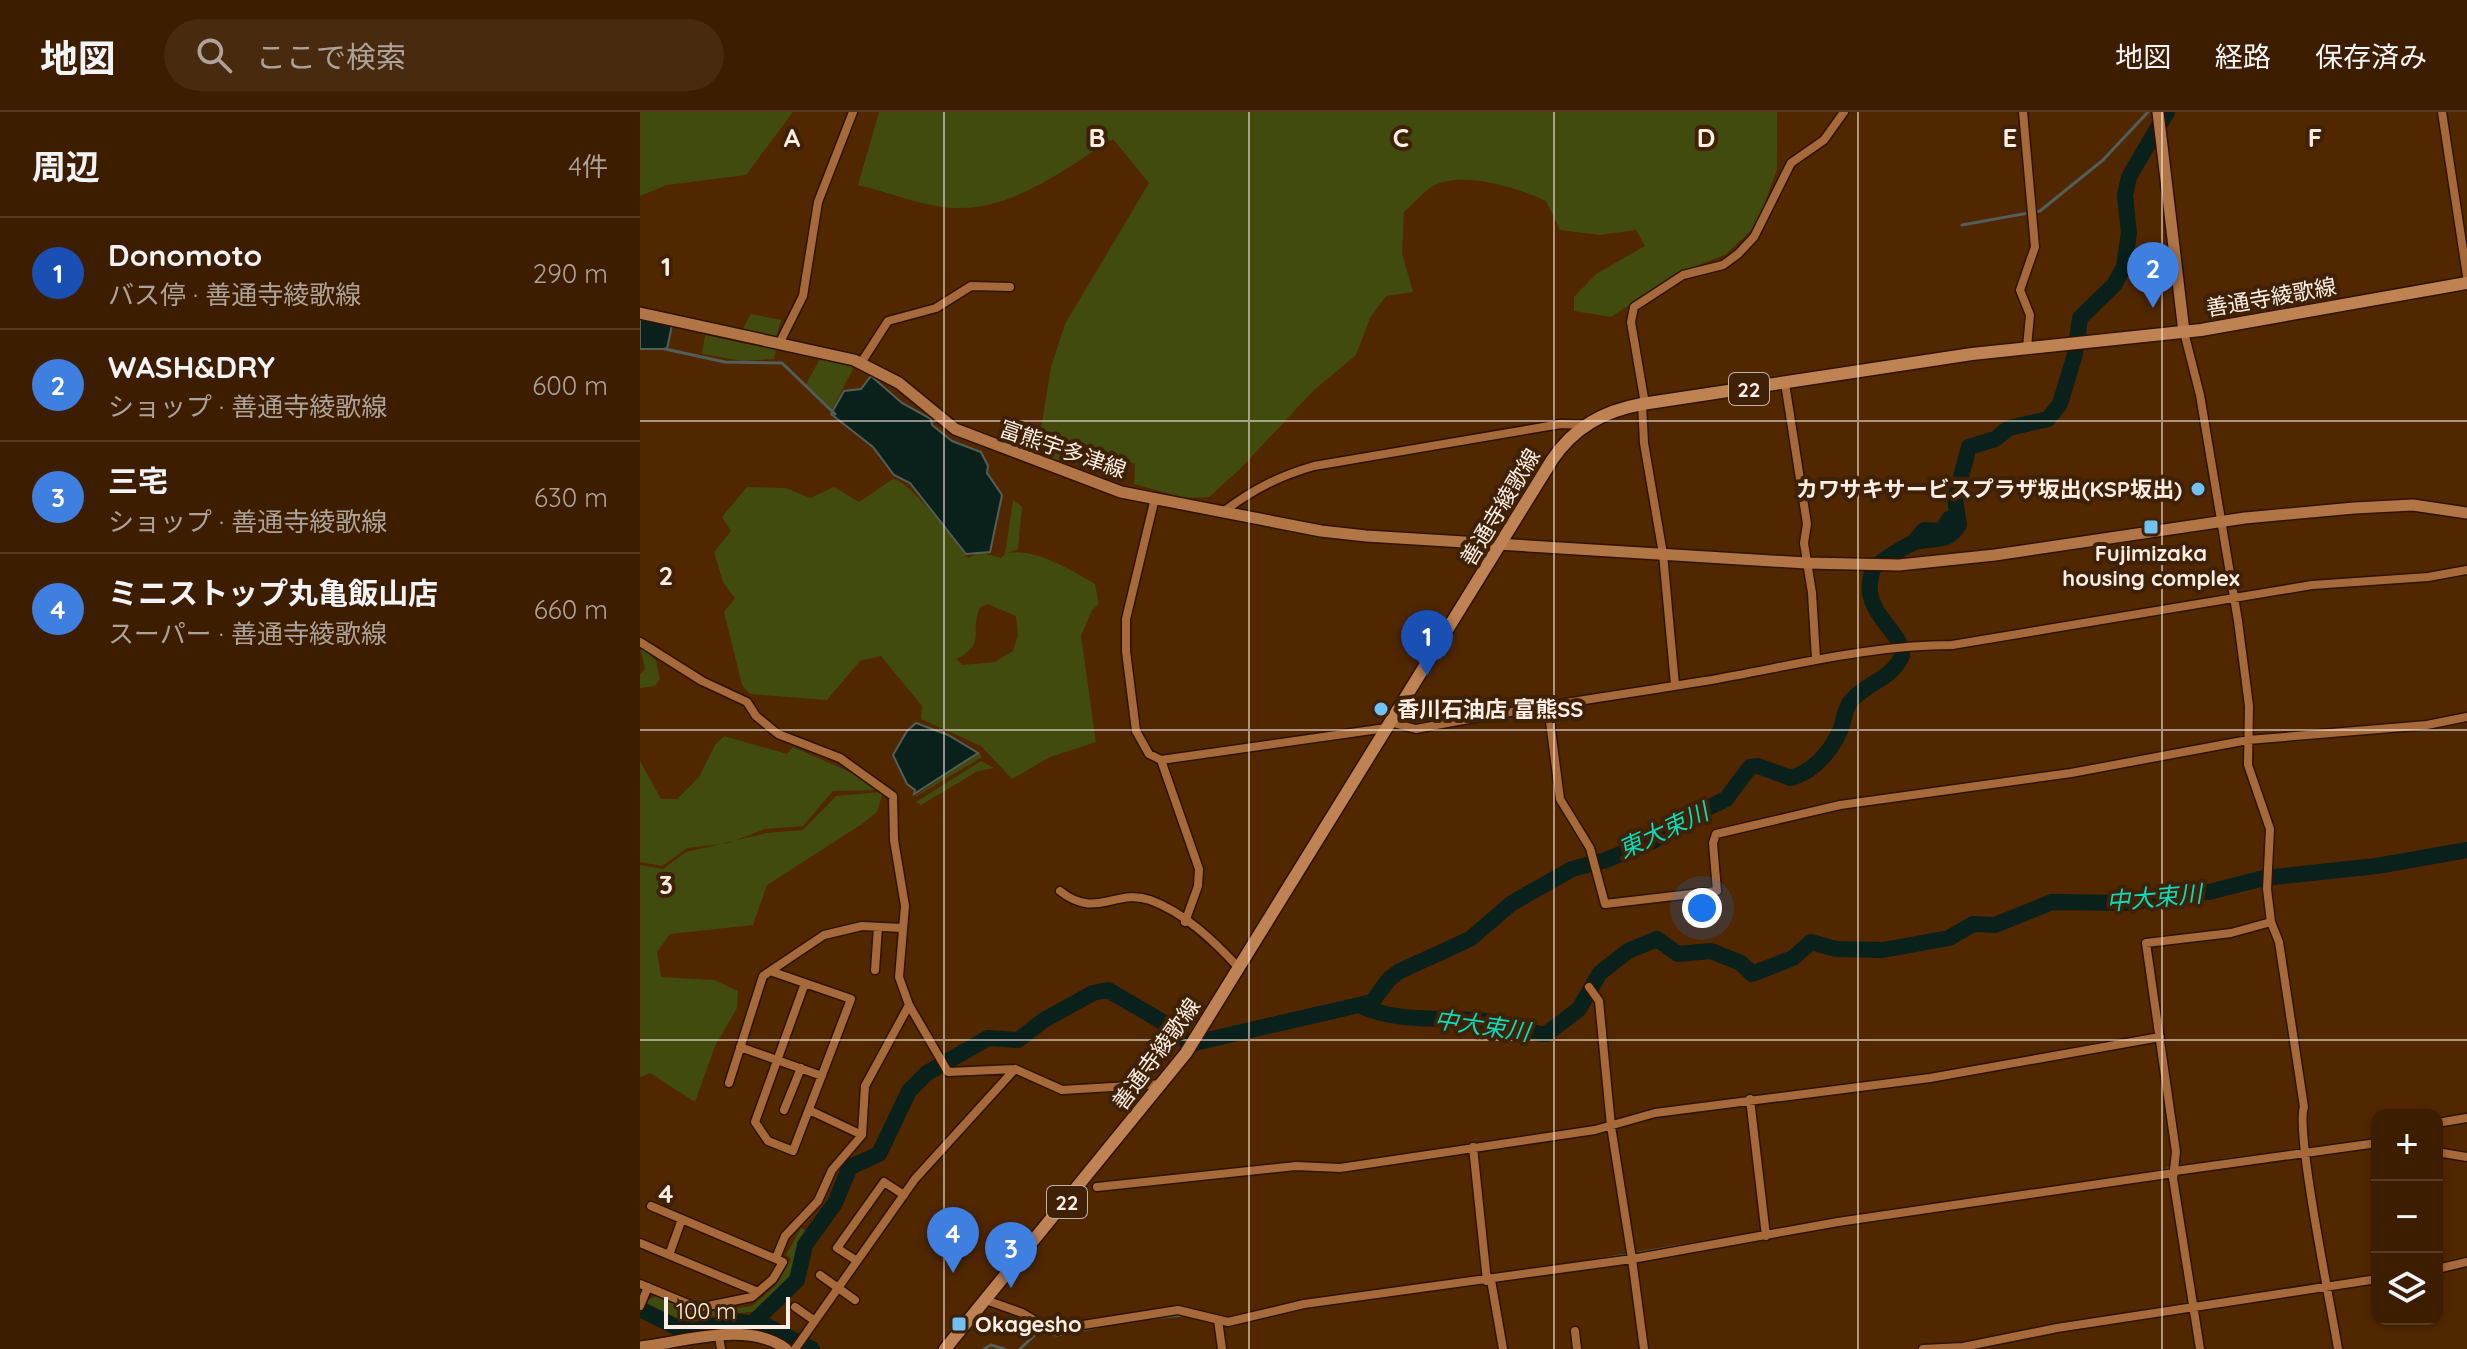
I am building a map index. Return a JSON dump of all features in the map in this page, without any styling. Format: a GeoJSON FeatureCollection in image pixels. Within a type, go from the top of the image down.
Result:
{"type":"FeatureCollection","features":[{"type":"Feature","properties":{"kind":"main road","name":"善通寺綾歌線"},"geometry":{"type":"LineString","coordinates":[[945,1349],[1164,1084],[1186,1053],[1564,441],[1586,425],[1601,415],[1643,404],[2027,347],[2184,332],[2467,283]]}},
{"type":"Feature","properties":{"kind":"street"},"geometry":{"type":"LineString","coordinates":[[779,344],[803,296],[818,202],[853,112]]}},
{"type":"Feature","properties":{"kind":"street"},"geometry":{"type":"LineString","coordinates":[[1675,685],[1663,554],[1644,443],[1643,404],[1631,322],[1634,307],[1683,275],[1723,265],[1738,254],[1754,237],[1791,163],[1824,140],[1844,112]]}},
{"type":"Feature","properties":{"kind":"street"},"geometry":{"type":"LineString","coordinates":[[2023,112],[2035,247],[2020,290],[2030,315],[2027,347]]}},
{"type":"Feature","properties":{"kind":"street"},"geometry":{"type":"LineString","coordinates":[[2158,112],[2184,332],[2200,395],[2223,523],[2249,706],[2248,765],[2270,829],[2268,876],[2271,922],[2279,942],[2304,1107],[2301,1115],[2305,1150],[2338,1349]]}},
{"type":"Feature","properties":{"kind":"street"},"geometry":{"type":"LineString","coordinates":[[2442,112],[2467,276]]}},
{"type":"Feature","properties":{"kind":"street"},"geometry":{"type":"LineString","coordinates":[[861,363],[888,321],[936,308],[971,286],[1010,287]]}},
{"type":"Feature","properties":{"kind":"street","name":"富熊宇多津線"},"geometry":{"type":"LineString","coordinates":[[640,313],[861,363],[899,383],[948,424],[978,440],[1081,479],[1155,498],[1321,531],[1500,546],[1806,563],[1899,565],[2387,505],[2467,513]]}},
{"type":"Feature","properties":{"kind":"street"},"geometry":{"type":"LineString","coordinates":[[1785,383],[1807,524],[1806,563],[1812,593],[1816,658]]}},
{"type":"Feature","properties":{"kind":"street"},"geometry":{"type":"LineString","coordinates":[[1223,512],[1249,492],[1285,475],[1314,466],[1561,424],[1586,425]]}},
{"type":"Feature","properties":{"kind":"street"},"geometry":{"type":"LineString","coordinates":[[1155,498],[1126,619],[1126,651],[1136,731],[1149,754],[1161,760],[1388,725],[1416,729],[1816,658],[1906,645],[1952,645],[2312,585],[2428,577],[2467,570]]}},
{"type":"Feature","properties":{"kind":"street"},"geometry":{"type":"LineString","coordinates":[[640,642],[702,681],[747,702],[756,716],[778,734],[840,758],[886,788],[893,796],[894,840],[903,885],[899,977],[909,1005],[944,1068],[955,1073],[1015,1069],[1062,1090],[1164,1084]]}},
{"type":"Feature","properties":{"kind":"street"},"geometry":{"type":"LineString","coordinates":[[1548,706],[1560,799],[1593,857],[1605,904],[1717,891],[1713,843],[1716,834],[1840,805],[2071,773],[2248,740],[2427,725],[2467,717]]}},
{"type":"Feature","properties":{"kind":"street"},"geometry":{"type":"LineString","coordinates":[[1161,760],[1199,869],[1198,886],[1185,922]]}},
{"type":"Feature","properties":{"kind":"street"},"geometry":{"type":"LineString","coordinates":[[1060,891],[1079,904],[1089,905],[1150,900],[1209,936],[1239,968]]}},
{"type":"Feature","properties":{"kind":"street"},"geometry":{"type":"LineString","coordinates":[[2200,1349],[2174,1172],[2176,1152],[2146,943],[2231,933],[2271,922]]}},
{"type":"Feature","properties":{"kind":"street"},"geometry":{"type":"LineString","coordinates":[[729,1083],[763,976],[824,935],[862,926],[902,928]]}},
{"type":"Feature","properties":{"kind":"street"},"geometry":{"type":"LineString","coordinates":[[875,970],[878,927]]}},
{"type":"Feature","properties":{"kind":"street"},"geometry":{"type":"LineString","coordinates":[[770,971],[805,983],[851,999],[793,1151],[768,1141],[755,1122],[805,983]]}},
{"type":"Feature","properties":{"kind":"street"},"geometry":{"type":"LineString","coordinates":[[1591,988],[1599,1001],[1611,1126],[1644,1349]]}},
{"type":"Feature","properties":{"kind":"street"},"geometry":{"type":"LineString","coordinates":[[776,1258],[785,1236],[818,1201],[832,1170],[862,1135],[865,1086],[909,1005]]}},
{"type":"Feature","properties":{"kind":"street"},"geometry":{"type":"LineString","coordinates":[[1097,1187],[1296,1166],[1340,1168],[1611,1126],[1655,1113],[1930,1078],[2160,1037]]}},
{"type":"Feature","properties":{"kind":"street"},"geometry":{"type":"LineString","coordinates":[[740,1047],[822,1076]]}},
{"type":"Feature","properties":{"kind":"street"},"geometry":{"type":"LineString","coordinates":[[784,1110],[801,1068]]}},
{"type":"Feature","properties":{"kind":"street"},"geometry":{"type":"LineString","coordinates":[[795,1349],[904,1195],[1015,1069]]}},
{"type":"Feature","properties":{"kind":"street"},"geometry":{"type":"LineString","coordinates":[[1750,1099],[1766,1234]]}},
{"type":"Feature","properties":{"kind":"street"},"geometry":{"type":"LineString","coordinates":[[809,1110],[862,1135]]}},
{"type":"Feature","properties":{"kind":"street"},"geometry":{"type":"LineString","coordinates":[[2443,1122],[2467,1118]]}},
{"type":"Feature","properties":{"kind":"street"},"geometry":{"type":"LineString","coordinates":[[986,1300],[1022,1313],[1051,1330],[1178,1310],[1218,1323],[1304,1304],[1488,1279],[2305,1150],[2371,1143]]}},
{"type":"Feature","properties":{"kind":"street"},"geometry":{"type":"LineString","coordinates":[[1473,1147],[1488,1279],[1503,1349]]}},
{"type":"Feature","properties":{"kind":"street"},"geometry":{"type":"LineString","coordinates":[[2443,1153],[2467,1157]]}},
{"type":"Feature","properties":{"kind":"street"},"geometry":{"type":"LineString","coordinates":[[857,1261],[837,1248],[876,1193],[884,1182],[904,1195]]}},
{"type":"Feature","properties":{"kind":"street"},"geometry":{"type":"LineString","coordinates":[[640,1306],[644,1285],[698,1308],[752,1297],[773,1279],[783,1262],[651,1206]]}},
{"type":"Feature","properties":{"kind":"street"},"geometry":{"type":"LineString","coordinates":[[669,1255],[682,1219]]}},
{"type":"Feature","properties":{"kind":"street"},"geometry":{"type":"LineString","coordinates":[[640,1243],[758,1292]]}},
{"type":"Feature","properties":{"kind":"street"},"geometry":{"type":"LineString","coordinates":[[2443,1268],[2467,1262]]}},
{"type":"Feature","properties":{"kind":"street"},"geometry":{"type":"LineString","coordinates":[[820,1275],[855,1300]]}},
{"type":"Feature","properties":{"kind":"street"},"geometry":{"type":"LineString","coordinates":[[1923,1349],[1963,1347],[2057,1328],[2371,1280]]}},
{"type":"Feature","properties":{"kind":"street"},"geometry":{"type":"LineString","coordinates":[[795,1307],[815,1321]]}},
{"type":"Feature","properties":{"kind":"street"},"geometry":{"type":"LineString","coordinates":[[1218,1323],[1222,1349]]}},
{"type":"Feature","properties":{"kind":"street"},"geometry":{"type":"LineString","coordinates":[[1575,1331],[1577,1349]]}},
{"type":"Feature","properties":{"kind":"street"},"geometry":{"type":"LineString","coordinates":[[641,1348],[720,1343],[760,1336],[786,1349]]}},
{"type":"Feature","properties":{"kind":"green space"},"geometry":{"type":"Polygon","coordinates":[[[640,112],[793,112],[746,175],[667,185],[640,196],[640,112]]]}},
{"type":"Feature","properties":{"kind":"green space"},"geometry":{"type":"Polygon","coordinates":[[[879,112],[1777,112],[1777,169],[1757,225],[1726,254],[1673,276],[1611,317],[1574,311],[1574,297],[1596,274],[1645,246],[1636,230],[1600,235],[1560,230],[1546,201],[1521,191],[1475,180],[1433,186],[1404,212],[1402,253],[1413,292],[1386,296],[1370,318],[1356,355],[1313,391],[1240,469],[1209,497],[1185,498],[1134,484],[1135,464],[1113,456],[1086,466],[1046,457],[1039,442],[1051,367],[1065,324],[1149,183],[1113,139],[1038,185],[998,202],[955,208],[919,202],[858,185],[879,112]]]}},
{"type":"Feature","properties":{"kind":"green space"},"geometry":{"type":"Polygon","coordinates":[[[751,314],[781,320],[776,338],[742,330],[751,314]]]}},
{"type":"Feature","properties":{"kind":"green space"},"geometry":{"type":"Polygon","coordinates":[[[705,335],[776,350],[774,359],[743,361],[702,354],[705,335]]]}},
{"type":"Feature","properties":{"kind":"green space"},"geometry":{"type":"Polygon","coordinates":[[[820,359],[854,367],[832,409],[806,384],[820,359]]]}},
{"type":"Feature","properties":{"kind":"green space"},"geometry":{"type":"Polygon","coordinates":[[[893,479],[901,483],[921,501],[968,558],[981,552],[1001,558],[1005,554],[1013,500],[1022,507],[1018,549],[1007,553],[1041,557],[1095,584],[1099,604],[1092,610],[1081,636],[1096,742],[1050,757],[1012,779],[981,746],[921,719],[922,706],[881,656],[860,661],[827,700],[750,694],[742,685],[724,612],[735,598],[723,582],[714,552],[731,531],[722,517],[747,487],[786,488],[810,498],[834,487],[859,502],[893,479]],[[988,604],[980,607],[975,642],[957,659],[962,665],[995,662],[1013,651],[1018,635],[1016,616],[988,604]]]}},
{"type":"Feature","properties":{"kind":"green space"},"geometry":{"type":"Polygon","coordinates":[[[640,646],[656,661],[660,679],[655,686],[640,688],[640,675],[645,669],[640,646]]]}},
{"type":"Feature","properties":{"kind":"green space"},"geometry":{"type":"Polygon","coordinates":[[[724,736],[787,754],[793,747],[859,776],[879,790],[833,791],[803,826],[765,829],[728,843],[687,848],[662,866],[640,862],[640,761],[661,799],[677,799],[699,777],[715,745],[724,736]]]}},
{"type":"Feature","properties":{"kind":"green space"},"geometry":{"type":"Polygon","coordinates":[[[979,753],[982,757],[915,797],[915,796],[979,753]]]}},
{"type":"Feature","properties":{"kind":"green space"},"geometry":{"type":"Polygon","coordinates":[[[981,761],[994,768],[978,771],[921,805],[916,802],[981,761]]]}},
{"type":"Feature","properties":{"kind":"green space"},"geometry":{"type":"Polygon","coordinates":[[[883,792],[877,812],[767,885],[753,925],[670,934],[657,952],[661,977],[714,980],[738,991],[737,1008],[715,1046],[695,1102],[650,1073],[640,1077],[640,865],[663,869],[686,852],[767,833],[803,830],[836,796],[883,792]]]}},
{"type":"Feature","properties":{"kind":"green space"},"geometry":{"type":"Polygon","coordinates":[[[801,1228],[805,1231],[796,1271],[758,1311],[681,1320],[640,1304],[640,1295],[649,1300],[656,1296],[697,1313],[752,1306],[776,1285],[791,1259],[786,1255],[801,1228]]]}},
{"type":"Feature","properties":{"kind":"water"},"geometry":{"type":"Polygon","coordinates":[[[640,319],[672,325],[667,349],[640,349],[640,319]]]}},
{"type":"Feature","properties":{"kind":"water"},"geometry":{"type":"Polygon","coordinates":[[[871,376],[902,403],[931,419],[932,425],[952,441],[981,452],[988,466],[987,473],[1002,495],[990,552],[966,554],[910,483],[894,475],[873,447],[831,414],[844,391],[861,389],[871,376]]]}},
{"type":"Feature","properties":{"kind":"water"},"geometry":{"type":"Polygon","coordinates":[[[916,723],[948,735],[978,753],[914,794],[915,790],[907,784],[893,755],[907,731],[916,723]]]}},
{"type":"Feature","properties":{"kind":"waterway"},"geometry":{"type":"LineString","coordinates":[[1962,225],[2040,211],[2103,160],[2148,112]]}},
{"type":"Feature","properties":{"kind":"waterway","name":"東大束川"},"geometry":{"type":"LineString","coordinates":[[753,1323],[797,1280],[805,1245],[835,1203],[850,1167],[879,1154],[909,1091],[927,1073],[988,1038],[1018,1040],[1044,1020],[1093,993],[1108,990],[1161,1021],[1190,1044],[1372,1002],[1389,979],[1400,971],[1470,939],[1512,903],[1572,869],[1606,860],[1653,841],[1691,816],[1726,799],[1750,767],[1758,766],[1791,778],[1814,766],[1836,739],[1851,701],[1892,670],[1902,656],[1901,646],[1875,608],[1871,596],[1874,567],[1908,545],[1944,538],[1959,525],[1955,499],[1969,447],[1995,439],[2009,428],[2048,419],[2060,404],[2075,354],[2080,318],[2114,285],[2124,267],[2129,233],[2125,195],[2129,177],[2167,112]]}},
{"type":"Feature","properties":{"kind":"waterway"},"geometry":{"type":"LineString","coordinates":[[665,349],[725,362],[782,363],[835,414]]}},
{"type":"Feature","properties":{"kind":"waterway"},"geometry":{"type":"LineString","coordinates":[[1914,542],[1924,530],[1942,531],[1949,519]]}},
{"type":"Feature","properties":{"kind":"waterway","name":"中大束川"},"geometry":{"type":"LineString","coordinates":[[1361,1006],[1397,1016],[1490,1022],[1546,1034],[1579,1009],[1600,973],[1628,951],[1657,939],[1678,954],[1711,951],[1741,963],[1752,974],[1793,958],[1811,942],[1836,949],[1883,950],[1949,938],[1973,924],[1995,925],[2052,902],[2135,903],[2166,893],[2209,892],[2264,878],[2377,866],[2467,850]]}},
{"type":"Feature","properties":{"kind":"waterway"},"geometry":{"type":"LineString","coordinates":[[2290,1151],[2369,1141]]}},
{"type":"Feature","properties":{"kind":"waterway"},"geometry":{"type":"LineString","coordinates":[[2223,1160],[2275,1154]]}},
{"type":"Feature","properties":{"kind":"waterway"},"geometry":{"type":"LineString","coordinates":[[2156,1172],[2172,1168]]}},
{"type":"Feature","properties":{"kind":"waterway"},"geometry":{"type":"LineString","coordinates":[[1584,1262],[1722,1239]]}},
{"type":"Feature","properties":{"kind":"waterway"},"geometry":{"type":"LineString","coordinates":[[1311,1307],[1406,1293]]}},
{"type":"Feature","properties":{"kind":"waterway"},"geometry":{"type":"LineString","coordinates":[[640,1309],[678,1328],[693,1331],[735,1321],[767,1326],[812,1349]]}},
{"type":"Feature","properties":{"kind":"waterway"},"geometry":{"type":"LineString","coordinates":[[1152,1318],[1184,1315]]}},
{"type":"Feature","properties":{"kind":"waterway"},"geometry":{"type":"LineString","coordinates":[[1112,1324],[1140,1320]]}},
{"type":"Feature","properties":{"kind":"waterway"},"geometry":{"type":"LineString","coordinates":[[1020,1349],[1038,1332],[1057,1335],[1097,1327]]}},
{"type":"Feature","properties":{"kind":"waterway"},"geometry":{"type":"LineString","coordinates":[[984,1349],[991,1345],[1004,1349]]}},
{"type":"Feature","properties":{"kind":"place","name":"WASH&DRY"},"geometry":{"type":"Point","coordinates":[2153,308]}},
{"type":"Feature","properties":{"kind":"place","name":"カワサキサービスプラザ坂出(KSP坂出)"},"geometry":{"type":"Point","coordinates":[2198,489]}},
{"type":"Feature","properties":{"kind":"place","name":"Fujimizaka housing complex"},"geometry":{"type":"Point","coordinates":[2151,527]}},
{"type":"Feature","properties":{"kind":"place","name":"Donomoto"},"geometry":{"type":"Point","coordinates":[1427,676]}},
{"type":"Feature","properties":{"kind":"place","name":"香川石油店 富熊SS"},"geometry":{"type":"Point","coordinates":[1381,709]}},
{"type":"Feature","properties":{"kind":"place","name":"ミニストップ丸亀飯山店"},"geometry":{"type":"Point","coordinates":[953,1273]}},
{"type":"Feature","properties":{"kind":"place","name":"三宅"},"geometry":{"type":"Point","coordinates":[1011,1288]}},
{"type":"Feature","properties":{"kind":"place","name":"Okagesho"},"geometry":{"type":"Point","coordinates":[959,1324]}}]}
